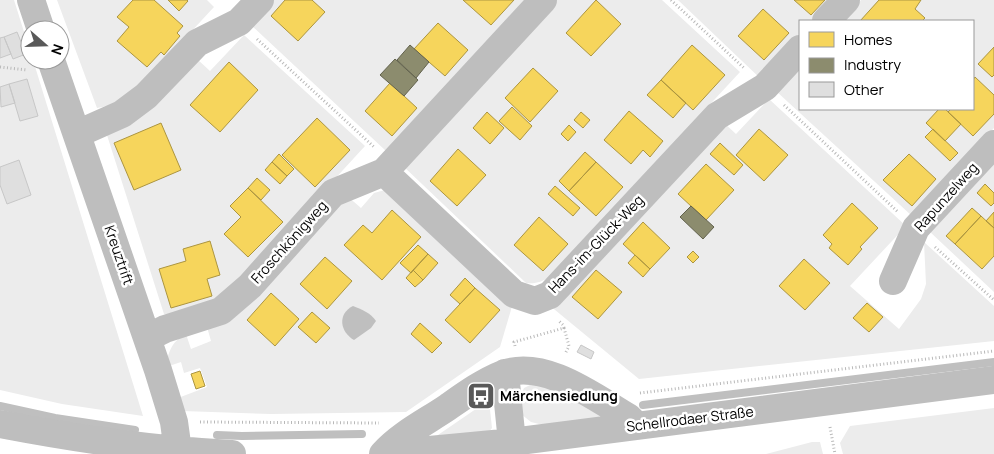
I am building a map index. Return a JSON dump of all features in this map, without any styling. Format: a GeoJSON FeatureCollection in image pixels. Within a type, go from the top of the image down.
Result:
{"type":"FeatureCollection","features":[{"type":"Feature","properties":{"kind":"street"},"geometry":{"type":"LineString","coordinates":[[31,0],[38,20]]}},
{"type":"Feature","properties":{"kind":"street"},"geometry":{"type":"LineString","coordinates":[[77,134],[122,114],[146,96],[197,43],[239,22],[260,0]]}},
{"type":"Feature","properties":{"kind":"street","name":"Froschkönigweg"},"geometry":{"type":"LineString","coordinates":[[147,338],[165,329],[221,311],[250,286],[333,193],[384,172],[543,0]]}},
{"type":"Feature","properties":{"kind":"street"},"geometry":{"type":"LineString","coordinates":[[827,20],[846,0]]}},
{"type":"Feature","properties":{"kind":"street","name":"Hans-im-Glück-Weg"},"geometry":{"type":"LineString","coordinates":[[384,172],[514,294],[535,301],[550,295],[717,116],[765,87],[799,50]]}},
{"type":"Feature","properties":{"kind":"street","name":"Kreuztrift"},"geometry":{"type":"LineString","coordinates":[[55,70],[171,411],[178,451]]}},
{"type":"Feature","properties":{"kind":"street","name":"Rapunzelweg"},"geometry":{"type":"LineString","coordinates":[[892,281],[916,228],[994,144]]}},
{"type":"Feature","properties":{"kind":"street"},"geometry":{"type":"LineString","coordinates":[[385,454],[393,443],[487,381],[505,373],[533,370],[553,375],[628,417],[637,426]]}},
{"type":"Feature","properties":{"kind":"street"},"geometry":{"type":"LineString","coordinates":[[505,373],[512,442]]}},
{"type":"Feature","properties":{"kind":"street","name":"Schellrodaer Straße"},"geometry":{"type":"LineString","coordinates":[[385,454],[512,442],[994,380]]}},
{"type":"Feature","properties":{"kind":"street"},"geometry":{"type":"LineString","coordinates":[[0,424],[62,436],[178,451],[232,454]]}},
{"type":"Feature","properties":{"kind":"path"},"geometry":{"type":"LineString","coordinates":[[671,0],[994,300]]}},
{"type":"Feature","properties":{"kind":"path"},"geometry":{"type":"LineString","coordinates":[[239,22],[374,147],[384,172]]}},
{"type":"Feature","properties":{"kind":"path"},"geometry":{"type":"LineString","coordinates":[[564,328],[569,346]]}},
{"type":"Feature","properties":{"kind":"shaded area"},"geometry":{"type":"Polygon","coordinates":[[[0,0],[14,0],[20,20],[20,70],[36,70],[143,416],[62,404],[0,390],[0,0]]]}},
{"type":"Feature","properties":{"kind":"shaded area"},"geometry":{"type":"Polygon","coordinates":[[[57,0],[207,0],[214,7],[137,90],[118,102],[97,108],[70,35],[70,20],[64,20],[57,0]]]}},
{"type":"Feature","properties":{"kind":"shaded area"},"geometry":{"type":"Polygon","coordinates":[[[274,0],[528,0],[386,151],[251,25],[274,0]]]}},
{"type":"Feature","properties":{"kind":"shaded area"},"geometry":{"type":"Polygon","coordinates":[[[553,0],[662,0],[740,72],[550,277],[538,282],[526,283],[402,165],[553,0]]]}},
{"type":"Feature","properties":{"kind":"shaded area"},"geometry":{"type":"Polygon","coordinates":[[[678,0],[835,0],[817,20],[799,20],[799,39],[762,80],[678,0]]]}},
{"type":"Feature","properties":{"kind":"shaded area"},"geometry":{"type":"Polygon","coordinates":[[[861,0],[994,0],[994,128],[912,216],[776,91],[799,66],[799,110],[974,110],[974,20],[842,20],[861,0]]]}},
{"type":"Feature","properties":{"kind":"shaded area"},"geometry":{"type":"Polygon","coordinates":[[[244,35],[365,146],[244,278],[221,300],[173,315],[164,314],[106,132],[196,58],[210,71],[244,35]]]}},
{"type":"Feature","properties":{"kind":"shaded area"},"geometry":{"type":"Polygon","coordinates":[[[769,99],[906,226],[850,286],[899,329],[921,299],[926,284],[924,242],[994,306],[994,341],[639,379],[549,305],[722,121],[736,134],[769,99]]]}},
{"type":"Feature","properties":{"kind":"shaded area"},"geometry":{"type":"Polygon","coordinates":[[[994,160],[994,292],[929,231],[994,160]]]}},
{"type":"Feature","properties":{"kind":"shaded area"},"geometry":{"type":"Polygon","coordinates":[[[385,190],[513,303],[500,347],[406,412],[271,414],[182,411],[178,398],[207,387],[200,368],[184,373],[181,362],[172,365],[166,364],[170,350],[175,342],[186,334],[191,349],[211,341],[207,327],[346,195],[361,208],[374,193],[385,190]]]}},
{"type":"Feature","properties":{"kind":"shaded area"},"geometry":{"type":"Polygon","coordinates":[[[353,306],[369,314],[376,321],[371,328],[354,340],[349,337],[342,323],[344,314],[353,306]]]}},
{"type":"Feature","properties":{"kind":"shaded area"},"geometry":{"type":"Polygon","coordinates":[[[534,383],[548,386],[600,414],[599,420],[547,426],[531,422],[521,414],[518,401],[524,388],[534,383]]]}},
{"type":"Feature","properties":{"kind":"shaded area"},"geometry":{"type":"Polygon","coordinates":[[[489,400],[492,428],[489,432],[435,437],[489,400]]]}},
{"type":"Feature","properties":{"kind":"shaded area"},"geometry":{"type":"Polygon","coordinates":[[[994,408],[994,454],[843,454],[840,443],[850,426],[994,408]]]}},
{"type":"Feature","properties":{"kind":"shaded area"},"geometry":{"type":"Polygon","coordinates":[[[812,442],[820,442],[823,454],[766,454],[812,442]]]}},
{"type":"Feature","properties":{"kind":"building: Homes"},"geometry":{"type":"Polygon","coordinates":[[[133,0],[154,0],[183,26],[177,33],[180,36],[164,55],[161,52],[147,67],[117,41],[129,27],[117,17],[133,0]]]}},
{"type":"Feature","properties":{"kind":"building: Homes"},"geometry":{"type":"Polygon","coordinates":[[[168,0],[187,0],[188,1],[179,11],[168,0]]]}},
{"type":"Feature","properties":{"kind":"building: Homes"},"geometry":{"type":"Polygon","coordinates":[[[285,0],[312,0],[325,12],[298,41],[271,16],[285,0]]]}},
{"type":"Feature","properties":{"kind":"building: Homes"},"geometry":{"type":"Polygon","coordinates":[[[463,0],[514,0],[491,25],[463,0]]]}},
{"type":"Feature","properties":{"kind":"building: Homes"},"geometry":{"type":"Polygon","coordinates":[[[596,0],[621,24],[591,56],[566,33],[596,0]]]}},
{"type":"Feature","properties":{"kind":"building: Homes"},"geometry":{"type":"Polygon","coordinates":[[[794,0],[825,0],[811,15],[794,0]]]}},
{"type":"Feature","properties":{"kind":"building: Homes"},"geometry":{"type":"Polygon","coordinates":[[[879,0],[921,0],[915,9],[925,18],[923,20],[861,20],[879,0]]]}},
{"type":"Feature","properties":{"kind":"building: Homes"},"geometry":{"type":"Polygon","coordinates":[[[763,9],[789,33],[764,60],[738,36],[763,9]]]}},
{"type":"Feature","properties":{"kind":"building: Homes"},"geometry":{"type":"Polygon","coordinates":[[[438,23],[468,50],[445,76],[414,49],[438,23]]]}},
{"type":"Feature","properties":{"kind":"building: Homes"},"geometry":{"type":"Polygon","coordinates":[[[692,45],[725,75],[693,110],[661,80],[692,45]]]}},
{"type":"Feature","properties":{"kind":"building: Homes"},"geometry":{"type":"Polygon","coordinates":[[[994,47],[994,75],[992,77],[978,64],[994,47]]]}},
{"type":"Feature","properties":{"kind":"building: Homes"},"geometry":{"type":"Polygon","coordinates":[[[229,62],[258,90],[220,132],[190,105],[229,62]]]}},
{"type":"Feature","properties":{"kind":"building: Homes"},"geometry":{"type":"Polygon","coordinates":[[[533,68],[558,91],[530,122],[505,98],[533,68]]]}},
{"type":"Feature","properties":{"kind":"building: Homes"},"geometry":{"type":"Polygon","coordinates":[[[975,77],[994,95],[994,114],[973,136],[948,112],[950,110],[974,110],[975,77]]]}},
{"type":"Feature","properties":{"kind":"building: Homes"},"geometry":{"type":"Polygon","coordinates":[[[661,80],[686,103],[673,118],[647,95],[661,80]]]}},
{"type":"Feature","properties":{"kind":"building: Homes"},"geometry":{"type":"Polygon","coordinates":[[[390,83],[417,108],[392,136],[365,111],[390,83]]]}},
{"type":"Feature","properties":{"kind":"building: Homes"},"geometry":{"type":"Polygon","coordinates":[[[512,107],[532,126],[520,140],[499,121],[512,107]]]}},
{"type":"Feature","properties":{"kind":"building: Homes"},"geometry":{"type":"Polygon","coordinates":[[[938,110],[946,110],[961,124],[945,141],[926,123],[938,110]]]}},
{"type":"Feature","properties":{"kind":"building: Homes"},"geometry":{"type":"Polygon","coordinates":[[[629,111],[663,141],[650,157],[643,150],[631,164],[604,140],[629,111]]]}},
{"type":"Feature","properties":{"kind":"building: Homes"},"geometry":{"type":"Polygon","coordinates":[[[487,112],[504,128],[490,144],[473,128],[487,112]]]}},
{"type":"Feature","properties":{"kind":"building: Homes"},"geometry":{"type":"Polygon","coordinates":[[[581,112],[590,120],[583,128],[574,120],[581,112]]]}},
{"type":"Feature","properties":{"kind":"building: Homes"},"geometry":{"type":"Polygon","coordinates":[[[317,118],[350,150],[315,187],[282,155],[317,118]]]}},
{"type":"Feature","properties":{"kind":"building: Homes"},"geometry":{"type":"Polygon","coordinates":[[[161,123],[181,170],[134,190],[114,143],[161,123]]]}},
{"type":"Feature","properties":{"kind":"building: Homes"},"geometry":{"type":"Polygon","coordinates":[[[569,125],[576,132],[568,141],[561,134],[569,125]]]}},
{"type":"Feature","properties":{"kind":"building: Homes"},"geometry":{"type":"Polygon","coordinates":[[[759,129],[788,155],[764,181],[736,155],[759,129]]]}},
{"type":"Feature","properties":{"kind":"building: Homes"},"geometry":{"type":"Polygon","coordinates":[[[933,129],[958,153],[950,161],[925,137],[933,129]]]}},
{"type":"Feature","properties":{"kind":"building: Homes"},"geometry":{"type":"Polygon","coordinates":[[[720,143],[743,165],[734,175],[710,154],[720,143]]]}},
{"type":"Feature","properties":{"kind":"building: Homes"},"geometry":{"type":"Polygon","coordinates":[[[458,149],[486,175],[457,206],[430,181],[458,149]]]}},
{"type":"Feature","properties":{"kind":"building: Homes"},"geometry":{"type":"Polygon","coordinates":[[[585,152],[596,162],[569,191],[559,181],[585,152]]]}},
{"type":"Feature","properties":{"kind":"building: Homes"},"geometry":{"type":"Polygon","coordinates":[[[279,154],[294,169],[287,176],[272,162],[279,154]]]}},
{"type":"Feature","properties":{"kind":"building: Homes"},"geometry":{"type":"Polygon","coordinates":[[[909,154],[936,179],[912,206],[883,180],[909,154]]]}},
{"type":"Feature","properties":{"kind":"building: Homes"},"geometry":{"type":"Polygon","coordinates":[[[272,162],[287,176],[280,184],[265,170],[272,162]]]}},
{"type":"Feature","properties":{"kind":"building: Homes"},"geometry":{"type":"Polygon","coordinates":[[[596,162],[623,187],[596,216],[569,191],[596,162]]]}},
{"type":"Feature","properties":{"kind":"building: Homes"},"geometry":{"type":"Polygon","coordinates":[[[706,164],[734,190],[706,220],[678,194],[706,164]]]}},
{"type":"Feature","properties":{"kind":"building: Homes"},"geometry":{"type":"Polygon","coordinates":[[[257,178],[270,190],[261,200],[248,188],[257,178]]]}},
{"type":"Feature","properties":{"kind":"building: Homes"},"geometry":{"type":"Polygon","coordinates":[[[985,184],[994,193],[994,203],[991,206],[977,193],[985,184]]]}},
{"type":"Feature","properties":{"kind":"building: Homes"},"geometry":{"type":"Polygon","coordinates":[[[555,186],[580,208],[573,216],[548,194],[555,186]]]}},
{"type":"Feature","properties":{"kind":"building: Homes"},"geometry":{"type":"Polygon","coordinates":[[[248,188],[283,222],[248,257],[224,234],[241,217],[230,206],[248,188]]]}},
{"type":"Feature","properties":{"kind":"building: Homes"},"geometry":{"type":"Polygon","coordinates":[[[852,203],[878,228],[860,247],[862,249],[848,265],[829,248],[832,244],[823,235],[852,203]]]}},
{"type":"Feature","properties":{"kind":"building: Homes"},"geometry":{"type":"Polygon","coordinates":[[[972,208],[981,216],[955,244],[946,236],[972,208]]]}},
{"type":"Feature","properties":{"kind":"building: Homes"},"geometry":{"type":"Polygon","coordinates":[[[392,210],[421,237],[382,280],[344,245],[363,225],[372,233],[392,210]]]}},
{"type":"Feature","properties":{"kind":"building: Homes"},"geometry":{"type":"Polygon","coordinates":[[[994,212],[994,228],[986,221],[994,212]]]}},
{"type":"Feature","properties":{"kind":"building: Homes"},"geometry":{"type":"Polygon","coordinates":[[[981,216],[994,228],[994,256],[982,269],[955,244],[981,216]]]}},
{"type":"Feature","properties":{"kind":"building: Homes"},"geometry":{"type":"Polygon","coordinates":[[[539,217],[568,244],[543,271],[514,245],[539,217]]]}},
{"type":"Feature","properties":{"kind":"building: Homes"},"geometry":{"type":"Polygon","coordinates":[[[643,222],[670,248],[650,269],[623,244],[643,222]]]}},
{"type":"Feature","properties":{"kind":"building: Homes"},"geometry":{"type":"Polygon","coordinates":[[[210,241],[220,275],[207,279],[212,296],[171,308],[159,269],[186,261],[183,249],[210,241]]]}},
{"type":"Feature","properties":{"kind":"building: Homes"},"geometry":{"type":"Polygon","coordinates":[[[418,245],[428,254],[411,273],[400,263],[418,245]]]}},
{"type":"Feature","properties":{"kind":"building: Homes"},"geometry":{"type":"Polygon","coordinates":[[[693,251],[699,257],[693,263],[687,257],[693,251]]]}},
{"type":"Feature","properties":{"kind":"building: Homes"},"geometry":{"type":"Polygon","coordinates":[[[428,254],[438,263],[423,280],[413,270],[428,254]]]}},
{"type":"Feature","properties":{"kind":"building: Homes"},"geometry":{"type":"Polygon","coordinates":[[[635,255],[650,269],[643,277],[628,263],[635,255]]]}},
{"type":"Feature","properties":{"kind":"building: Homes"},"geometry":{"type":"Polygon","coordinates":[[[325,257],[352,281],[327,309],[300,284],[325,257]]]}},
{"type":"Feature","properties":{"kind":"building: Homes"},"geometry":{"type":"Polygon","coordinates":[[[804,259],[830,283],[805,310],[779,286],[804,259]]]}},
{"type":"Feature","properties":{"kind":"building: Homes"},"geometry":{"type":"Polygon","coordinates":[[[413,270],[423,280],[415,287],[406,278],[413,270]]]}},
{"type":"Feature","properties":{"kind":"building: Homes"},"geometry":{"type":"Polygon","coordinates":[[[596,270],[622,292],[598,319],[572,297],[596,270]]]}},
{"type":"Feature","properties":{"kind":"building: Homes"},"geometry":{"type":"Polygon","coordinates":[[[465,278],[475,288],[460,304],[450,295],[465,278]]]}},
{"type":"Feature","properties":{"kind":"building: Homes"},"geometry":{"type":"Polygon","coordinates":[[[475,288],[500,310],[470,343],[445,320],[475,288]]]}},
{"type":"Feature","properties":{"kind":"building: Homes"},"geometry":{"type":"Polygon","coordinates":[[[271,293],[299,319],[275,346],[247,320],[271,293]]]}},
{"type":"Feature","properties":{"kind":"building: Homes"},"geometry":{"type":"Polygon","coordinates":[[[867,303],[883,317],[869,332],[853,318],[867,303]]]}},
{"type":"Feature","properties":{"kind":"building: Homes"},"geometry":{"type":"Polygon","coordinates":[[[312,312],[330,328],[316,343],[298,327],[312,312]]]}},
{"type":"Feature","properties":{"kind":"building: Homes"},"geometry":{"type":"Polygon","coordinates":[[[420,323],[442,343],[432,353],[411,334],[420,323]]]}},
{"type":"Feature","properties":{"kind":"building: Homes"},"geometry":{"type":"Polygon","coordinates":[[[200,371],[205,386],[196,389],[191,374],[200,371]]]}},
{"type":"Feature","properties":{"kind":"building: Industry"},"geometry":{"type":"Polygon","coordinates":[[[410,45],[429,62],[416,78],[397,60],[410,45]]]}},
{"type":"Feature","properties":{"kind":"building: Industry"},"geometry":{"type":"Polygon","coordinates":[[[395,59],[418,80],[404,96],[380,75],[395,59]]]}},
{"type":"Feature","properties":{"kind":"building: Industry"},"geometry":{"type":"Polygon","coordinates":[[[691,206],[714,227],[703,239],[680,217],[691,206]]]}},
{"type":"Feature","properties":{"kind":"building: Other"},"geometry":{"type":"Polygon","coordinates":[[[17,32],[20,39],[20,56],[13,59],[4,37],[17,32]]]}},
{"type":"Feature","properties":{"kind":"building: Other"},"geometry":{"type":"Polygon","coordinates":[[[4,37],[11,54],[0,58],[0,38],[4,37]]]}},
{"type":"Feature","properties":{"kind":"building: Other"},"geometry":{"type":"Polygon","coordinates":[[[27,79],[38,116],[20,121],[9,84],[27,79]]]}},
{"type":"Feature","properties":{"kind":"building: Other"},"geometry":{"type":"Polygon","coordinates":[[[9,84],[15,103],[1,107],[0,87],[9,84]]]}},
{"type":"Feature","properties":{"kind":"building: Other"},"geometry":{"type":"Polygon","coordinates":[[[19,160],[31,195],[7,204],[0,185],[0,167],[19,160]]]}},
{"type":"Feature","properties":{"kind":"building: Other"},"geometry":{"type":"Polygon","coordinates":[[[581,345],[594,352],[591,359],[577,352],[581,345]]]}},
{"type":"Feature","properties":{"kind":"waterway"},"geometry":{"type":"LineString","coordinates":[[643,405],[994,362]]}},
{"type":"Feature","properties":{"kind":"waterway"},"geometry":{"type":"LineString","coordinates":[[0,406],[55,418],[135,430]]}},
{"type":"Feature","properties":{"kind":"waterway"},"geometry":{"type":"LineString","coordinates":[[217,435],[362,434]]}},
{"type":"Feature","properties":{"kind":"place","name":"Märchensiedlung"},"geometry":{"type":"Point","coordinates":[481,396]}}]}
